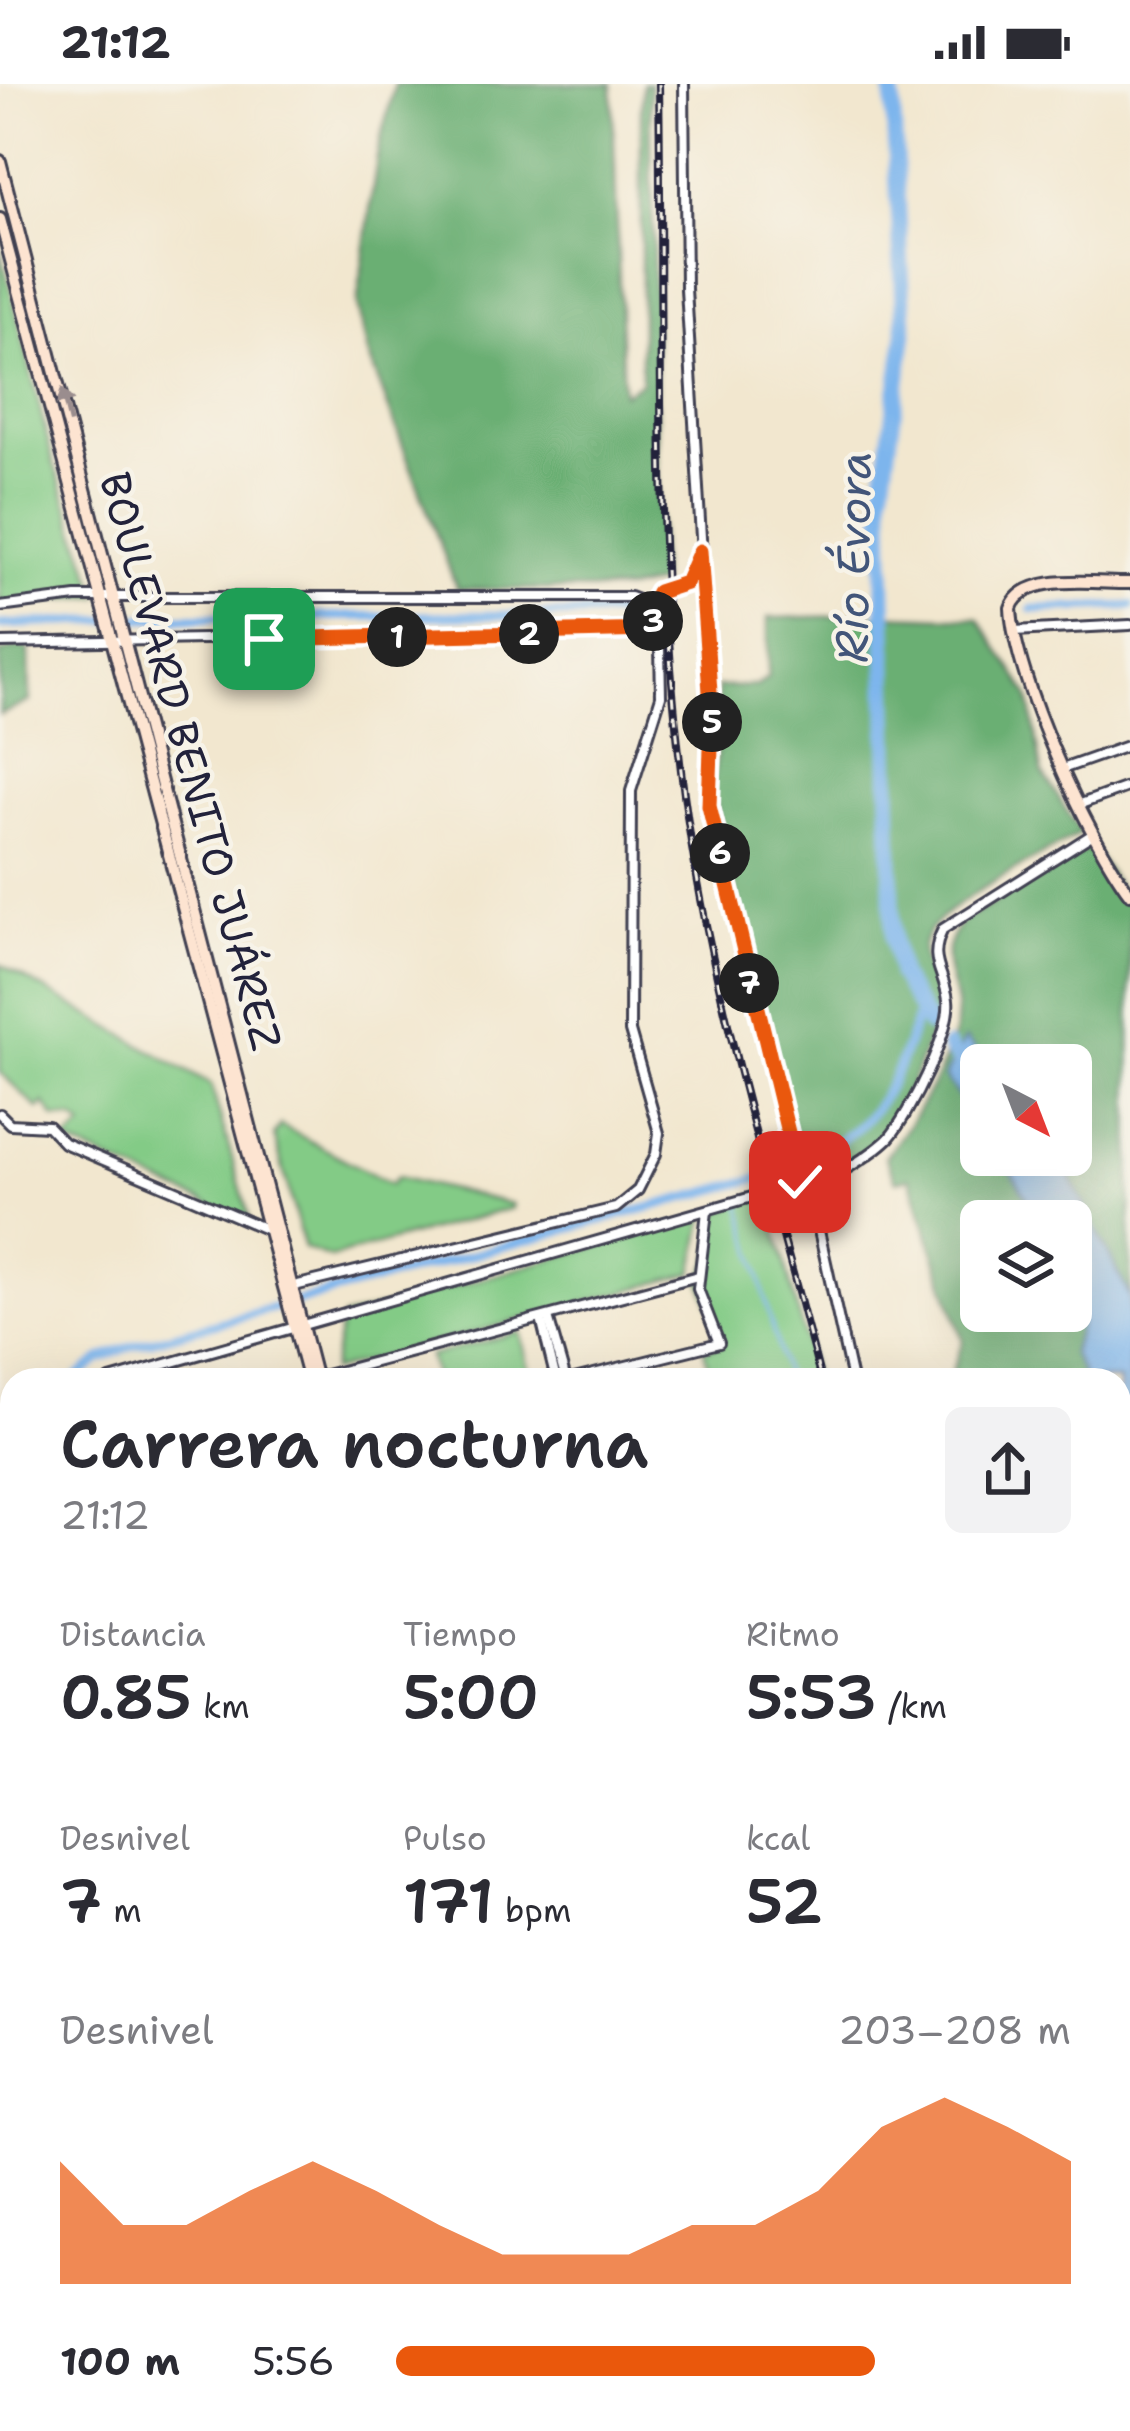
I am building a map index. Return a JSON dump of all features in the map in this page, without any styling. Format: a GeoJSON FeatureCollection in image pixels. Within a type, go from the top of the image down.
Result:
{"type":"FeatureCollection","features":[{"type":"Feature","properties":{"kind":"street"},"geometry":{"type":"LineString","coordinates":[[684,84],[684,231],[712,720],[709,806],[848,1368]]}},
{"type":"Feature","properties":{"kind":"street","name":"BOULEVARD BENITO JUÁREZ"},"geometry":{"type":"LineString","coordinates":[[0,161],[106,600]]}},
{"type":"Feature","properties":{"kind":"street","name":"BOULEVARD BENITO JUÁREZ"},"geometry":{"type":"LineString","coordinates":[[0,220],[118,637],[308,1368]]}},
{"type":"Feature","properties":{"kind":"street"},"geometry":{"type":"LineString","coordinates":[[0,607],[106,600],[630,597],[686,583],[700,551]]}},
{"type":"Feature","properties":{"kind":"street"},"geometry":{"type":"LineString","coordinates":[[1130,583],[1027,588],[1013,600],[1014,631],[1062,770],[1130,894]]}},
{"type":"Feature","properties":{"kind":"street"},"geometry":{"type":"LineString","coordinates":[[288,1291],[616,1208],[638,1190],[656,1154],[658,1133],[629,1031],[631,791],[661,696],[660,648],[652,605],[658,592]]}},
{"type":"Feature","properties":{"kind":"street"},"geometry":{"type":"LineString","coordinates":[[630,597],[652,605]]}},
{"type":"Feature","properties":{"kind":"street"},"geometry":{"type":"LineString","coordinates":[[1014,631],[1130,625]]}},
{"type":"Feature","properties":{"kind":"street"},"geometry":{"type":"LineString","coordinates":[[0,643],[118,637],[653,630]]}},
{"type":"Feature","properties":{"kind":"street","name":"BOULEVARD BENITO JUÁREZ"},"geometry":{"type":"LineString","coordinates":[[118,637],[268,1230],[288,1291]]}},
{"type":"Feature","properties":{"kind":"street"},"geometry":{"type":"LineString","coordinates":[[1062,770],[1130,745]]}},
{"type":"Feature","properties":{"kind":"street"},"geometry":{"type":"LineString","coordinates":[[1078,805],[1130,786]]}},
{"type":"Feature","properties":{"kind":"street"},"geometry":{"type":"LineString","coordinates":[[147,1368],[295,1320],[804,1182],[872,1154],[892,1134],[909,1106],[947,1015],[946,992],[934,966],[934,947],[943,929],[1093,834]]}},
{"type":"Feature","properties":{"kind":"street"},"geometry":{"type":"LineString","coordinates":[[0,1114],[10,1124],[48,1126],[64,1143],[268,1230]]}},
{"type":"Feature","properties":{"kind":"street"},"geometry":{"type":"LineString","coordinates":[[617,1368],[718,1343],[700,1299],[698,1276],[707,1210]]}},
{"type":"Feature","properties":{"kind":"street"},"geometry":{"type":"LineString","coordinates":[[353,1368],[698,1276]]}},
{"type":"Feature","properties":{"kind":"street"},"geometry":{"type":"LineString","coordinates":[[544,1318],[554,1368]]}},
{"type":"Feature","properties":{"kind":"street"},"geometry":{"type":"LineString","coordinates":[[544,1318],[563,1368]]}},
{"type":"Feature","properties":{"kind":"green space"},"geometry":{"type":"Polygon","coordinates":[[[395,84],[612,84],[623,394],[641,382],[641,111],[643,84],[650,84],[660,583],[627,590],[457,589],[368,354],[357,305],[378,150],[395,84]]]}},
{"type":"Feature","properties":{"kind":"green space"},"geometry":{"type":"Polygon","coordinates":[[[0,248],[53,461],[99,597],[0,605],[0,248]]]}},
{"type":"Feature","properties":{"kind":"green space"},"geometry":{"type":"Polygon","coordinates":[[[768,618],[978,618],[1029,695],[1042,772],[1081,833],[997,880],[936,923],[926,937],[923,953],[940,999],[911,1084],[879,1136],[858,1156],[833,1171],[804,1178],[712,788],[719,735],[717,687],[757,686],[768,677],[768,618]]]}},
{"type":"Feature","properties":{"kind":"green space"},"geometry":{"type":"Polygon","coordinates":[[[29,649],[30,701],[0,715],[0,653],[29,649]]]}},
{"type":"Feature","properties":{"kind":"green space"},"geometry":{"type":"Polygon","coordinates":[[[1091,846],[1130,905],[1130,1368],[953,1368],[963,1341],[960,1332],[1092,1332],[1092,1200],[960,1200],[960,1332],[910,1178],[896,1181],[885,1157],[925,1098],[954,1034],[956,1002],[947,951],[963,921],[1091,846]]]}},
{"type":"Feature","properties":{"kind":"green space"},"geometry":{"type":"Polygon","coordinates":[[[0,964],[211,1085],[249,1217],[245,1220],[66,1142],[83,1127],[74,1119],[55,1118],[44,1103],[38,1109],[0,1072],[0,964]]]}},
{"type":"Feature","properties":{"kind":"green space"},"geometry":{"type":"Polygon","coordinates":[[[280,1125],[391,1184],[397,1177],[512,1204],[512,1208],[330,1258],[304,1248],[274,1135],[280,1125]]]}},
{"type":"Feature","properties":{"kind":"green space"},"geometry":{"type":"Polygon","coordinates":[[[747,1200],[769,1200],[812,1368],[709,1368],[704,1350],[722,1345],[701,1279],[710,1259],[716,1214],[747,1200]]]}},
{"type":"Feature","properties":{"kind":"green space"},"geometry":{"type":"Polygon","coordinates":[[[705,1216],[693,1273],[332,1368],[342,1318],[705,1216]]]}},
{"type":"Feature","properties":{"kind":"green space"},"geometry":{"type":"Polygon","coordinates":[[[520,1332],[529,1368],[432,1368],[429,1356],[520,1332]]]}},
{"type":"Feature","properties":{"kind":"water"},"geometry":{"type":"Polygon","coordinates":[[[960,1048],[960,1098],[944,1077],[960,1048]]]}},
{"type":"Feature","properties":{"kind":"water"},"geometry":{"type":"Polygon","coordinates":[[[1014,1176],[1070,1176],[1082,1200],[1028,1200],[1014,1176]]]}},
{"type":"Feature","properties":{"kind":"water"},"geometry":{"type":"Polygon","coordinates":[[[1092,1221],[1130,1297],[1130,1368],[1079,1368],[1072,1353],[1077,1332],[1092,1332],[1092,1221]]]}},
{"type":"Feature","properties":{"kind":"waterway","name":"Río Évora"},"geometry":{"type":"LineString","coordinates":[[892,84],[905,336],[882,495],[893,940],[900,975],[928,1024]]}},
{"type":"Feature","properties":{"kind":"waterway"},"geometry":{"type":"LineString","coordinates":[[1032,609],[1130,606]]}},
{"type":"Feature","properties":{"kind":"waterway"},"geometry":{"type":"LineString","coordinates":[[0,625],[156,618],[635,614]]}},
{"type":"Feature","properties":{"kind":"waterway"},"geometry":{"type":"LineString","coordinates":[[780,1172],[835,1144],[871,1113],[896,1072],[918,1015]]}},
{"type":"Feature","properties":{"kind":"waterway","name":"Río Évora"},"geometry":{"type":"LineString","coordinates":[[948,1047],[960,1062]]}},
{"type":"Feature","properties":{"kind":"waterway"},"geometry":{"type":"LineString","coordinates":[[88,1368],[132,1346],[763,1177]]}},
{"type":"Feature","properties":{"kind":"waterway"},"geometry":{"type":"LineString","coordinates":[[741,1203],[783,1368]]}},
{"type":"Feature","properties":{"kind":"railway"},"geometry":{"type":"LineString","coordinates":[[659,84],[664,529],[684,794],[726,1016],[818,1368]]}},
{"type":"Feature","properties":{"kind":"route"},"geometry":{"type":"LineString","coordinates":[[264,639],[653,630],[652,605],[658,592],[686,583],[700,551],[712,720],[709,806],[800,1182]]}}]}
